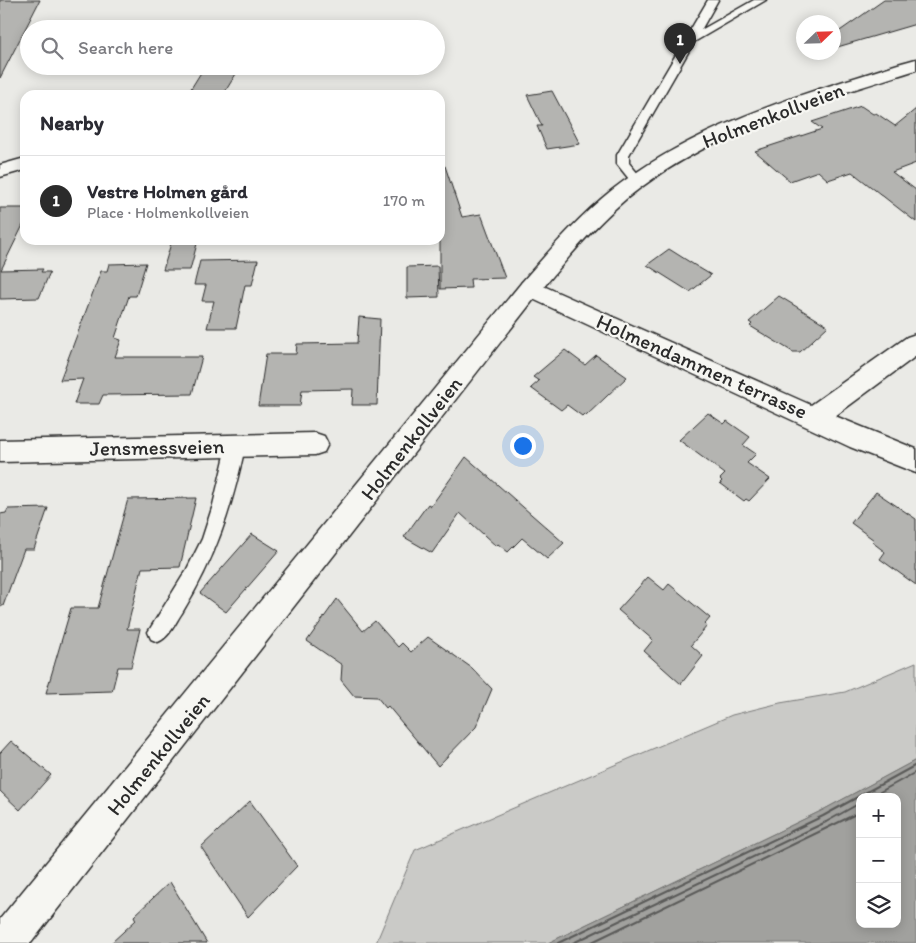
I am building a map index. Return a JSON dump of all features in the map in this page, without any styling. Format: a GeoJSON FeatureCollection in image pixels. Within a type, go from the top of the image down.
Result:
{"type":"FeatureCollection","features":[{"type":"Feature","properties":{"kind":"main road","name":"Holmenkollveien"},"geometry":{"type":"LineString","coordinates":[[6,943],[530,288],[578,233],[608,205],[638,181],[690,147],[745,122],[796,103],[916,64]]}},
{"type":"Feature","properties":{"kind":"main road"},"geometry":{"type":"LineString","coordinates":[[0,171],[20,165]]}},
{"type":"Feature","properties":{"kind":"main road","name":"Holmendammen terrasse"},"geometry":{"type":"LineString","coordinates":[[530,288],[813,418],[916,343]]}},
{"type":"Feature","properties":{"kind":"main road"},"geometry":{"type":"LineString","coordinates":[[813,418],[859,439],[916,460]]}},
{"type":"Feature","properties":{"kind":"main road","name":"Jensmessveien"},"geometry":{"type":"LineString","coordinates":[[0,451],[315,444]]}},
{"type":"Feature","properties":{"kind":"lane"},"geometry":{"type":"LineString","coordinates":[[638,181],[624,164],[623,155],[712,0]]}},
{"type":"Feature","properties":{"kind":"lane"},"geometry":{"type":"LineString","coordinates":[[688,42],[761,0]]}},
{"type":"Feature","properties":{"kind":"lane"},"geometry":{"type":"LineString","coordinates":[[158,632],[195,574],[211,540],[222,507],[236,447]]}},
{"type":"Feature","properties":{"kind":"shaded area"},"geometry":{"type":"Polygon","coordinates":[[[916,662],[916,760],[821,811],[548,943],[376,943],[415,850],[732,715],[780,703],[845,692],[916,662]]]}},
{"type":"Feature","properties":{"kind":"water"},"geometry":{"type":"Polygon","coordinates":[[[916,760],[916,943],[548,943],[821,811],[916,760]]]}},
{"type":"Feature","properties":{"kind":"building"},"geometry":{"type":"Polygon","coordinates":[[[0,0],[40,0],[30,20],[20,20],[20,39],[0,78],[0,0]]]}},
{"type":"Feature","properties":{"kind":"building"},"geometry":{"type":"Polygon","coordinates":[[[884,0],[916,0],[916,24],[841,46],[841,30],[884,0]]]}},
{"type":"Feature","properties":{"kind":"building"},"geometry":{"type":"Polygon","coordinates":[[[199,75],[235,75],[226,90],[190,90],[199,75]]]}},
{"type":"Feature","properties":{"kind":"building"},"geometry":{"type":"Polygon","coordinates":[[[552,91],[580,144],[547,149],[537,126],[542,126],[527,95],[552,91]]]}},
{"type":"Feature","properties":{"kind":"building"},"geometry":{"type":"Polygon","coordinates":[[[861,106],[873,114],[876,113],[895,126],[916,109],[916,163],[892,172],[916,190],[916,222],[852,172],[828,180],[818,171],[790,181],[755,151],[822,129],[812,122],[861,106]]]}},
{"type":"Feature","properties":{"kind":"building"},"geometry":{"type":"Polygon","coordinates":[[[445,166],[462,217],[481,214],[505,278],[470,279],[471,288],[440,289],[440,245],[445,245],[445,166]]]}},
{"type":"Feature","properties":{"kind":"building"},"geometry":{"type":"Polygon","coordinates":[[[0,208],[20,208],[20,231],[1,270],[43,269],[41,272],[50,272],[39,298],[0,299],[0,208]]]}},
{"type":"Feature","properties":{"kind":"building"},"geometry":{"type":"Polygon","coordinates":[[[170,245],[197,245],[190,270],[163,270],[170,245]]]}},
{"type":"Feature","properties":{"kind":"building"},"geometry":{"type":"Polygon","coordinates":[[[669,249],[711,275],[690,292],[647,265],[669,249]]]}},
{"type":"Feature","properties":{"kind":"building"},"geometry":{"type":"Polygon","coordinates":[[[258,260],[252,285],[245,285],[236,328],[207,328],[214,301],[202,301],[206,285],[194,285],[200,261],[258,260]]]}},
{"type":"Feature","properties":{"kind":"building"},"geometry":{"type":"Polygon","coordinates":[[[146,263],[136,296],[129,296],[115,338],[121,340],[115,357],[202,357],[192,394],[103,395],[99,404],[74,404],[83,379],[60,380],[101,271],[107,271],[109,264],[146,263]]]}},
{"type":"Feature","properties":{"kind":"building"},"geometry":{"type":"Polygon","coordinates":[[[438,266],[439,297],[407,298],[407,267],[438,266]]]}},
{"type":"Feature","properties":{"kind":"building"},"geometry":{"type":"Polygon","coordinates":[[[779,296],[828,326],[800,352],[793,352],[750,326],[752,324],[749,322],[779,296]]]}},
{"type":"Feature","properties":{"kind":"building"},"geometry":{"type":"Polygon","coordinates":[[[359,317],[380,319],[377,405],[352,405],[353,389],[302,390],[300,406],[258,406],[266,354],[296,354],[297,344],[357,343],[359,317]]]}},
{"type":"Feature","properties":{"kind":"building"},"geometry":{"type":"Polygon","coordinates":[[[565,350],[585,365],[596,355],[627,377],[586,416],[584,414],[582,416],[567,405],[561,410],[531,388],[539,381],[533,377],[565,350]]]}},
{"type":"Feature","properties":{"kind":"building"},"geometry":{"type":"Polygon","coordinates":[[[708,413],[724,424],[727,421],[750,437],[743,445],[756,454],[747,463],[770,479],[749,501],[746,499],[744,501],[720,483],[722,481],[720,479],[725,474],[679,440],[708,413]]]}},
{"type":"Feature","properties":{"kind":"building"},"geometry":{"type":"Polygon","coordinates":[[[466,457],[564,543],[547,559],[522,538],[508,552],[498,544],[496,546],[460,513],[432,553],[404,537],[428,504],[431,506],[466,457]]]}},
{"type":"Feature","properties":{"kind":"building"},"geometry":{"type":"Polygon","coordinates":[[[876,492],[916,519],[916,585],[880,559],[885,552],[872,542],[874,540],[851,523],[876,492]]]}},
{"type":"Feature","properties":{"kind":"building"},"geometry":{"type":"Polygon","coordinates":[[[196,498],[180,567],[142,568],[127,629],[140,629],[131,667],[118,667],[112,691],[46,693],[71,608],[98,608],[128,499],[196,498]]]}},
{"type":"Feature","properties":{"kind":"building"},"geometry":{"type":"Polygon","coordinates":[[[48,508],[34,549],[24,549],[3,606],[0,606],[0,514],[6,513],[8,509],[48,508]]]}},
{"type":"Feature","properties":{"kind":"building"},"geometry":{"type":"Polygon","coordinates":[[[252,534],[279,551],[226,612],[200,593],[252,534]]]}},
{"type":"Feature","properties":{"kind":"building"},"geometry":{"type":"Polygon","coordinates":[[[648,577],[664,590],[669,584],[710,618],[705,624],[707,626],[691,645],[703,656],[681,684],[644,651],[653,640],[618,610],[648,577]]]}},
{"type":"Feature","properties":{"kind":"building"},"geometry":{"type":"Polygon","coordinates":[[[337,599],[363,631],[375,621],[398,647],[402,643],[411,652],[428,637],[472,668],[492,689],[476,727],[438,766],[388,706],[386,708],[377,697],[354,696],[341,680],[342,665],[307,641],[337,599]]]}},
{"type":"Feature","properties":{"kind":"building"},"geometry":{"type":"Polygon","coordinates":[[[11,741],[51,775],[20,810],[0,791],[0,753],[11,741]]]}},
{"type":"Feature","properties":{"kind":"building"},"geometry":{"type":"Polygon","coordinates":[[[250,801],[297,866],[248,917],[201,847],[250,801]]]}},
{"type":"Feature","properties":{"kind":"building"},"geometry":{"type":"Polygon","coordinates":[[[170,882],[207,943],[111,943],[136,920],[134,916],[170,882]]]}},
{"type":"Feature","properties":{"kind":"place","name":"Vestre Holmen gård"},"geometry":{"type":"Point","coordinates":[680,64]}}]}
